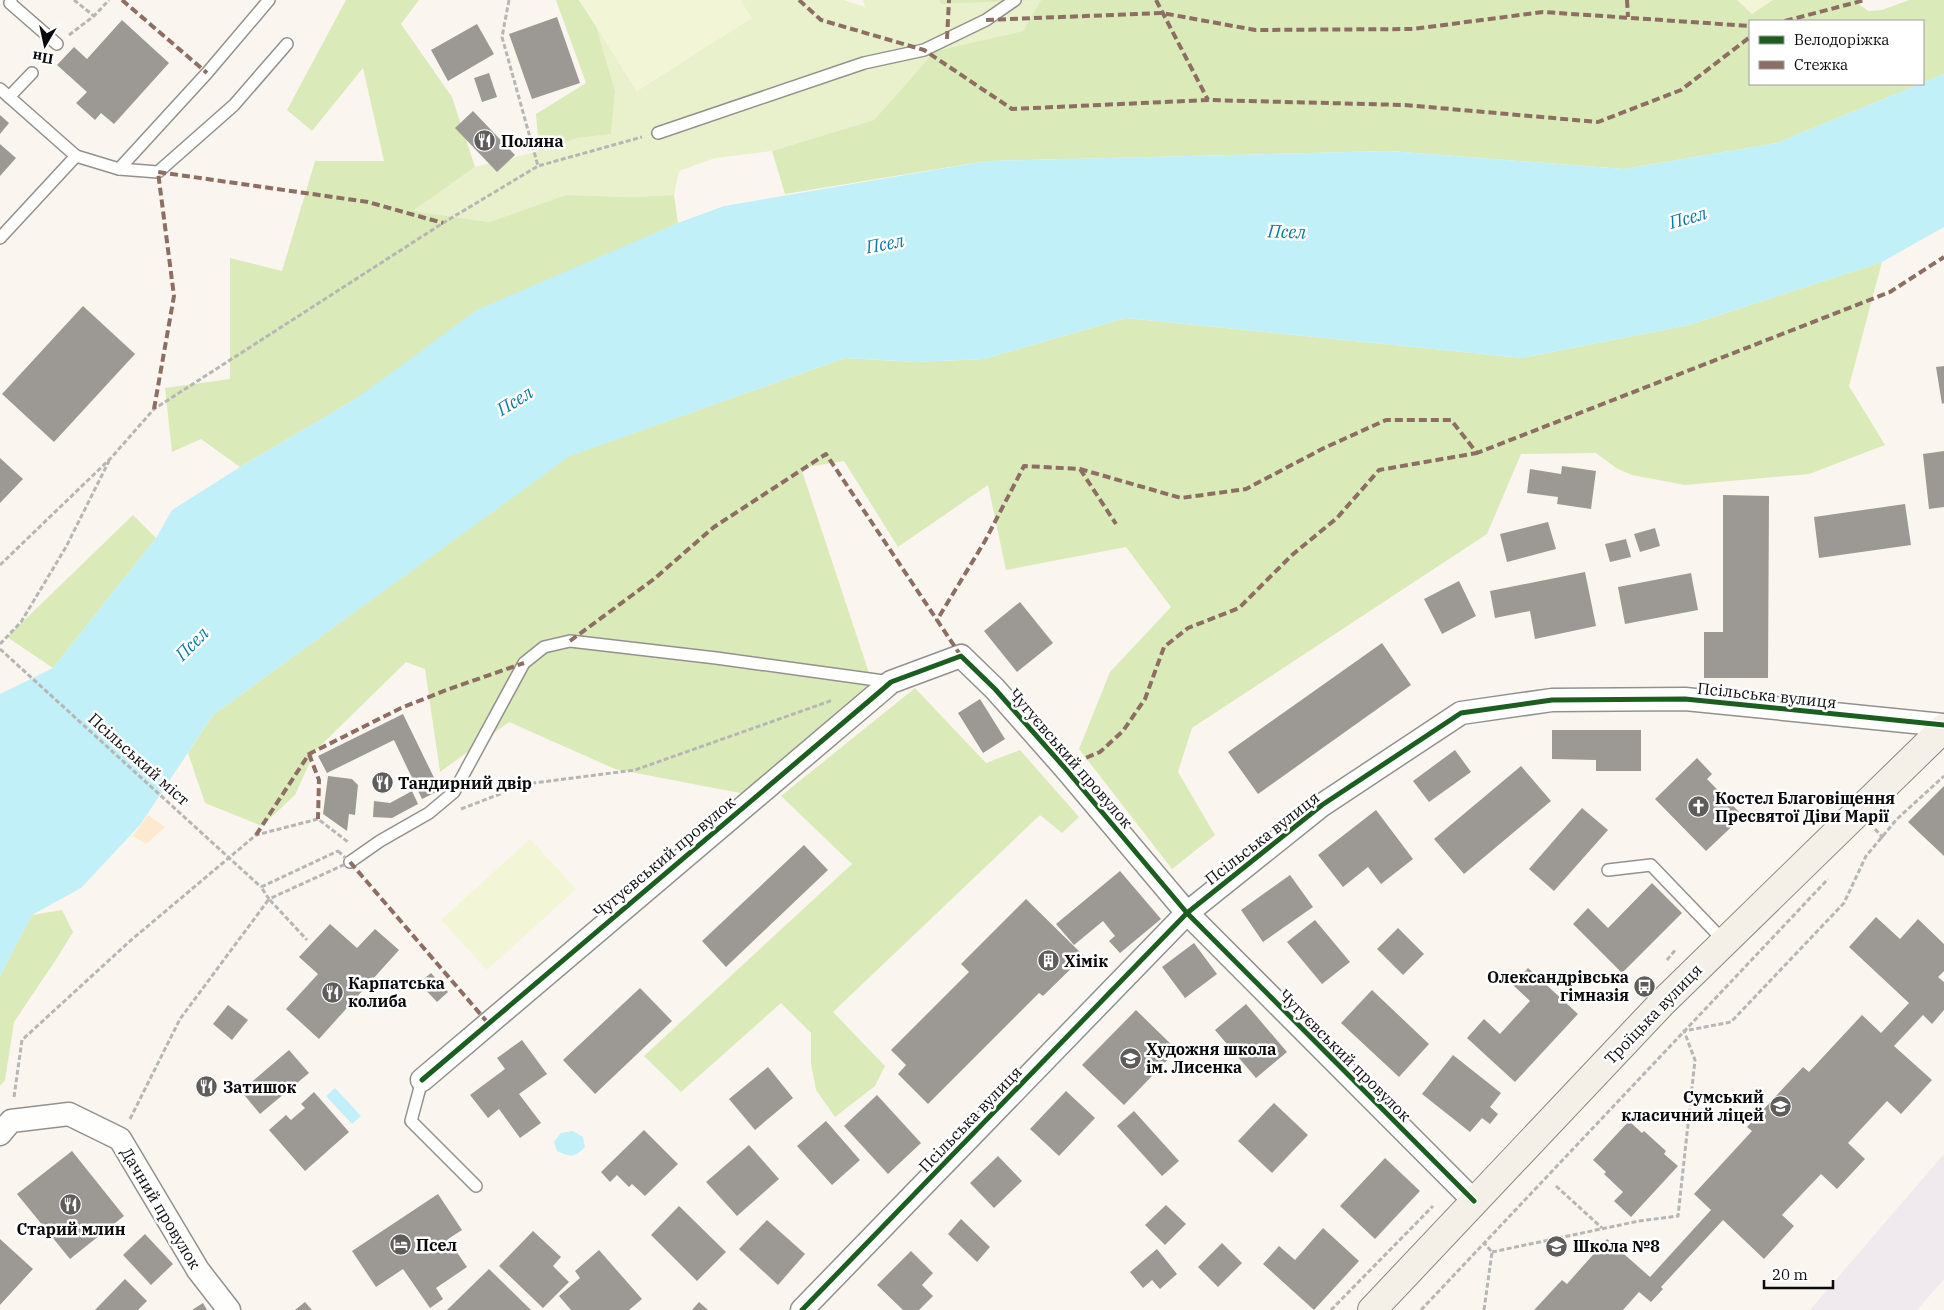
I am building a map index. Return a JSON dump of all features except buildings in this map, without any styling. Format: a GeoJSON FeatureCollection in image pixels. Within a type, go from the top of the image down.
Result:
{"type":"FeatureCollection","features":[{"type":"Feature","properties":{"kind":"main road","name":"Троїцька вулиця"},"geometry":{"type":"LineString","coordinates":[[1372,1310],[1656,1010],[1724,941],[1944,727]]}},
{"type":"Feature","properties":{"kind":"street","name":"Чугуєвський провулок"},"geometry":{"type":"LineString","coordinates":[[422,1080],[891,682],[961,656],[995,689],[1064,767],[1187,913],[1474,1202]]}},
{"type":"Feature","properties":{"kind":"street","name":"Псільська вулиця"},"geometry":{"type":"LineString","coordinates":[[802,1310],[1187,913],[1322,805],[1461,713],[1552,700],[1685,699],[1944,727]]}},
{"type":"Feature","properties":{"kind":"street","name":"Дачний провулок"},"geometry":{"type":"LineString","coordinates":[[5,1127],[69,1114],[120,1139],[198,1270],[229,1310]]}},
{"type":"Feature","properties":{"kind":"lane"},"geometry":{"type":"LineString","coordinates":[[11,0],[10,3],[57,44]]}},
{"type":"Feature","properties":{"kind":"lane"},"geometry":{"type":"LineString","coordinates":[[119,168],[207,73],[269,0]]}},
{"type":"Feature","properties":{"kind":"lane"},"geometry":{"type":"LineString","coordinates":[[658,133],[864,63],[924,50],[986,20],[1015,0]]}},
{"type":"Feature","properties":{"kind":"lane"},"geometry":{"type":"LineString","coordinates":[[0,89],[76,156],[119,168],[158,172],[234,105],[287,44]]}},
{"type":"Feature","properties":{"kind":"lane"},"geometry":{"type":"LineString","coordinates":[[9,97],[32,73]]}},
{"type":"Feature","properties":{"kind":"lane"},"geometry":{"type":"LineString","coordinates":[[0,238],[76,156]]}},
{"type":"Feature","properties":{"kind":"lane"},"geometry":{"type":"LineString","coordinates":[[350,862],[429,813],[454,792],[524,663],[544,647],[570,640],[891,682]]}},
{"type":"Feature","properties":{"kind":"lane"},"geometry":{"type":"LineString","coordinates":[[1608,870],[1651,865],[1724,941]]}},
{"type":"Feature","properties":{"kind":"lane"},"geometry":{"type":"LineString","coordinates":[[422,1080],[411,1121],[476,1186]]}},
{"type":"Feature","properties":{"kind":"path"},"geometry":{"type":"LineString","coordinates":[[74,0],[94,16]]}},
{"type":"Feature","properties":{"kind":"path"},"geometry":{"type":"LineString","coordinates":[[509,0],[502,37],[538,166]]}},
{"type":"Feature","properties":{"kind":"path"},"geometry":{"type":"LineString","coordinates":[[0,565],[111,458],[154,410],[444,223],[538,166],[658,133]]}},
{"type":"Feature","properties":{"kind":"path"},"geometry":{"type":"LineString","coordinates":[[0,644],[21,622],[66,547],[111,458]]}},
{"type":"Feature","properties":{"kind":"path"},"geometry":{"type":"LineString","coordinates":[[453,813],[526,784],[635,770],[813,706],[839,699]]}},
{"type":"Feature","properties":{"kind":"path"},"geometry":{"type":"LineString","coordinates":[[1684,1031],[1731,1022],[1844,903],[1866,856],[1883,838],[1897,818],[1944,776]]}},
{"type":"Feature","properties":{"kind":"path"},"geometry":{"type":"LineString","coordinates":[[5,1127],[22,1040],[130,941],[256,835],[318,819],[362,854]]}},
{"type":"Feature","properties":{"kind":"path"},"geometry":{"type":"LineString","coordinates":[[1868,836],[1881,823]]}},
{"type":"Feature","properties":{"kind":"path"},"geometry":{"type":"LineString","coordinates":[[1875,829],[1883,838]]}},
{"type":"Feature","properties":{"kind":"path"},"geometry":{"type":"LineString","coordinates":[[120,1139],[180,1020],[268,900],[350,862],[338,851],[261,888]]}},
{"type":"Feature","properties":{"kind":"path"},"geometry":{"type":"LineString","coordinates":[[1421,1310],[1835,872]]}},
{"type":"Feature","properties":{"kind":"path"},"geometry":{"type":"LineString","coordinates":[[1492,1252],[1602,1228],[1678,1216],[1695,1060],[1684,1031]]}},
{"type":"Feature","properties":{"kind":"path"},"geometry":{"type":"LineString","coordinates":[[1556,1186],[1602,1228]]}},
{"type":"Feature","properties":{"kind":"path"},"geometry":{"type":"LineString","coordinates":[[1484,1244],[1492,1252]]}},
{"type":"Feature","properties":{"kind":"path"},"geometry":{"type":"LineString","coordinates":[[1484,1310],[1492,1252]]}},
{"type":"Feature","properties":{"kind":"shaded area"},"geometry":{"type":"Polygon","coordinates":[[[1944,1154],[1944,1279],[1917,1310],[1810,1310],[1944,1154]]]}},
{"type":"Feature","properties":{"kind":"green space"},"geometry":{"type":"Polygon","coordinates":[[[346,0],[419,0],[401,24],[452,97],[475,167],[413,211],[489,222],[566,195],[631,197],[674,195],[678,223],[612,253],[240,467],[201,439],[172,452],[165,388],[230,379],[230,258],[282,271],[315,161],[384,161],[363,68],[312,131],[287,110],[346,0]]]}},
{"type":"Feature","properties":{"kind":"green space"},"geometry":{"type":"Polygon","coordinates":[[[556,0],[579,0],[596,26],[615,91],[611,134],[578,138],[539,151],[536,114],[586,83],[556,0]]]}},
{"type":"Feature","properties":{"kind":"green space"},"geometry":{"type":"Polygon","coordinates":[[[579,0],[740,0],[752,18],[637,91],[579,0]]]}},
{"type":"Feature","properties":{"kind":"green space"},"geometry":{"type":"Polygon","coordinates":[[[740,0],[844,0],[865,7],[863,0],[939,0],[941,4],[1041,0],[1023,31],[935,51],[874,120],[772,151],[715,158],[679,171],[674,195],[631,197],[566,195],[489,222],[413,211],[475,167],[539,151],[578,138],[611,134],[615,91],[596,26],[637,91],[751,18],[740,0]]]}},
{"type":"Feature","properties":{"kind":"green space"},"geometry":{"type":"Polygon","coordinates":[[[939,0],[1041,0],[941,4],[939,0]]]}},
{"type":"Feature","properties":{"kind":"green space"},"geometry":{"type":"Polygon","coordinates":[[[1041,0],[1854,0],[1868,11],[1882,10],[1909,0],[1944,0],[1944,74],[1924,83],[1924,20],[1749,20],[1749,85],[1918,85],[1777,143],[1624,169],[1390,151],[987,161],[785,194],[772,151],[874,120],[935,51],[1023,31],[1041,0]]]}},
{"type":"Feature","properties":{"kind":"green space"},"geometry":{"type":"Polygon","coordinates":[[[1737,0],[1773,0],[1752,14],[1737,0]]]}},
{"type":"Feature","properties":{"kind":"green space"},"geometry":{"type":"Polygon","coordinates":[[[1882,262],[1849,386],[1885,445],[1809,474],[1685,485],[1632,475],[1616,468],[1596,453],[1521,454],[1487,534],[1192,728],[1178,772],[1215,835],[1172,869],[1079,749],[1110,672],[1171,607],[1126,547],[1006,570],[988,485],[898,547],[844,461],[801,468],[875,691],[745,794],[615,769],[509,722],[440,772],[425,669],[406,662],[315,751],[295,795],[262,826],[205,803],[188,753],[213,715],[569,456],[845,358],[916,362],[984,359],[1126,318],[1522,358],[1689,325],[1882,262]]]}},
{"type":"Feature","properties":{"kind":"green space"},"geometry":{"type":"Polygon","coordinates":[[[133,515],[156,538],[53,668],[7,637],[133,515]]]}},
{"type":"Feature","properties":{"kind":"green space"},"geometry":{"type":"Polygon","coordinates":[[[915,688],[986,763],[1020,750],[1079,817],[1062,833],[1040,815],[833,1012],[885,1066],[875,1086],[835,1117],[816,1090],[811,1064],[811,1033],[781,1003],[681,1092],[644,1056],[852,864],[781,796],[915,688]]]}},
{"type":"Feature","properties":{"kind":"green space"},"geometry":{"type":"Polygon","coordinates":[[[530,839],[576,889],[487,970],[441,920],[530,839]]]}},
{"type":"Feature","properties":{"kind":"green space"},"geometry":{"type":"Polygon","coordinates":[[[62,910],[73,932],[14,1022],[5,1080],[0,1086],[0,976],[32,915],[62,910]]]}},
{"type":"Feature","properties":{"kind":"sand"},"geometry":{"type":"Polygon","coordinates":[[[148,815],[165,827],[146,844],[133,836],[148,815]]]}},
{"type":"Feature","properties":{"kind":"water","name":"Псел"},"geometry":{"type":"Polygon","coordinates":[[[1944,74],[1944,227],[1882,262],[1689,325],[1522,358],[1126,318],[984,359],[916,362],[845,358],[570,456],[213,715],[140,825],[81,888],[32,915],[0,976],[0,694],[53,668],[156,538],[172,510],[240,467],[357,398],[477,310],[678,223],[724,206],[987,161],[1390,151],[1624,169],[1777,143],[1917,85],[1924,85],[1924,82],[1944,74]]]}},
{"type":"Feature","properties":{"kind":"water"},"geometry":{"type":"Polygon","coordinates":[[[335,1088],[361,1116],[352,1124],[326,1096],[335,1088]]]}},
{"type":"Feature","properties":{"kind":"water"},"geometry":{"type":"Polygon","coordinates":[[[573,1131],[583,1137],[585,1147],[575,1155],[557,1151],[554,1142],[561,1133],[573,1131]]]}},
{"type":"Feature","properties":{"kind":"marked path"},"geometry":{"type":"LineString","coordinates":[[122,0],[207,73]]}},
{"type":"Feature","properties":{"kind":"marked path"},"geometry":{"type":"LineString","coordinates":[[799,0],[821,20],[924,50],[1012,109],[1208,100],[1405,105],[1598,122],[1681,90],[1749,38]]}},
{"type":"Feature","properties":{"kind":"marked path"},"geometry":{"type":"LineString","coordinates":[[947,39],[949,0]]}},
{"type":"Feature","properties":{"kind":"marked path"},"geometry":{"type":"LineString","coordinates":[[1156,0],[1208,100]]}},
{"type":"Feature","properties":{"kind":"marked path"},"geometry":{"type":"LineString","coordinates":[[1627,0],[1628,17]]}},
{"type":"Feature","properties":{"kind":"marked path"},"geometry":{"type":"LineString","coordinates":[[1789,20],[1865,0]]}},
{"type":"Feature","properties":{"kind":"marked path"},"geometry":{"type":"LineString","coordinates":[[986,20],[1162,13],[1255,30],[1413,29],[1543,12],[1749,26]]}},
{"type":"Feature","properties":{"kind":"marked path"},"geometry":{"type":"LineString","coordinates":[[154,409],[174,296],[158,172],[368,202],[443,223]]}},
{"type":"Feature","properties":{"kind":"marked path"},"geometry":{"type":"LineString","coordinates":[[961,656],[937,620],[985,541],[1024,466],[1080,469],[1181,498],[1246,489],[1324,448],[1386,420],[1451,420],[1477,453],[1890,292],[1944,257]]}},
{"type":"Feature","properties":{"kind":"marked path"},"geometry":{"type":"LineString","coordinates":[[1064,767],[1100,752],[1123,731],[1145,699],[1164,647],[1188,628],[1239,608],[1292,555],[1337,518],[1379,470],[1477,453]]}},
{"type":"Feature","properties":{"kind":"marked path"},"geometry":{"type":"LineString","coordinates":[[570,641],[654,579],[714,527],[826,454],[937,620]]}},
{"type":"Feature","properties":{"kind":"marked path"},"geometry":{"type":"LineString","coordinates":[[1080,469],[1116,524]]}},
{"type":"Feature","properties":{"kind":"marked path"},"geometry":{"type":"LineString","coordinates":[[256,835],[309,754],[401,708],[524,663]]}},
{"type":"Feature","properties":{"kind":"marked path"},"geometry":{"type":"LineString","coordinates":[[309,754],[319,780],[318,819]]}},
{"type":"Feature","properties":{"kind":"marked path"},"geometry":{"type":"LineString","coordinates":[[350,862],[488,1023]]}},
{"type":"Feature","properties":{"kind":"cycle path"},"geometry":{"type":"LineString","coordinates":[[422,1080],[891,682],[961,656],[995,689],[1064,767],[1187,913],[1474,1201]]}},
{"type":"Feature","properties":{"kind":"cycle path"},"geometry":{"type":"LineString","coordinates":[[802,1310],[1187,913],[1322,805],[1461,713],[1552,700],[1685,699],[1944,725]]}},
{"type":"Feature","properties":{"kind":"place","name":"Поляна"},"geometry":{"type":"Point","coordinates":[485,141]}},
{"type":"Feature","properties":{"kind":"place","name":"Тандирний двір"},"geometry":{"type":"Point","coordinates":[382,783]}},
{"type":"Feature","properties":{"kind":"place","name":"Костел Благовіщення Пресвятої Діви Марії"},"geometry":{"type":"Point","coordinates":[1699,807]}},
{"type":"Feature","properties":{"kind":"place","name":"Хімік"},"geometry":{"type":"Point","coordinates":[1048,961]}},
{"type":"Feature","properties":{"kind":"place","name":"Олександрівська гімназія"},"geometry":{"type":"Point","coordinates":[1645,986]}},
{"type":"Feature","properties":{"kind":"place","name":"Карпатська колиба"},"geometry":{"type":"Point","coordinates":[332,992]}},
{"type":"Feature","properties":{"kind":"place","name":"Художня школа ім. Лисенка"},"geometry":{"type":"Point","coordinates":[1130,1058]}},
{"type":"Feature","properties":{"kind":"place","name":"Затишок"},"geometry":{"type":"Point","coordinates":[207,1087]}},
{"type":"Feature","properties":{"kind":"place","name":"Сумський класичний ліцей"},"geometry":{"type":"Point","coordinates":[1780,1106]}},
{"type":"Feature","properties":{"kind":"place","name":"Старий млин"},"geometry":{"type":"Point","coordinates":[71,1205]}},
{"type":"Feature","properties":{"kind":"place","name":"Псел"},"geometry":{"type":"Point","coordinates":[400,1245]}},
{"type":"Feature","properties":{"kind":"place","name":"Школа №8"},"geometry":{"type":"Point","coordinates":[1557,1246]}}]}
